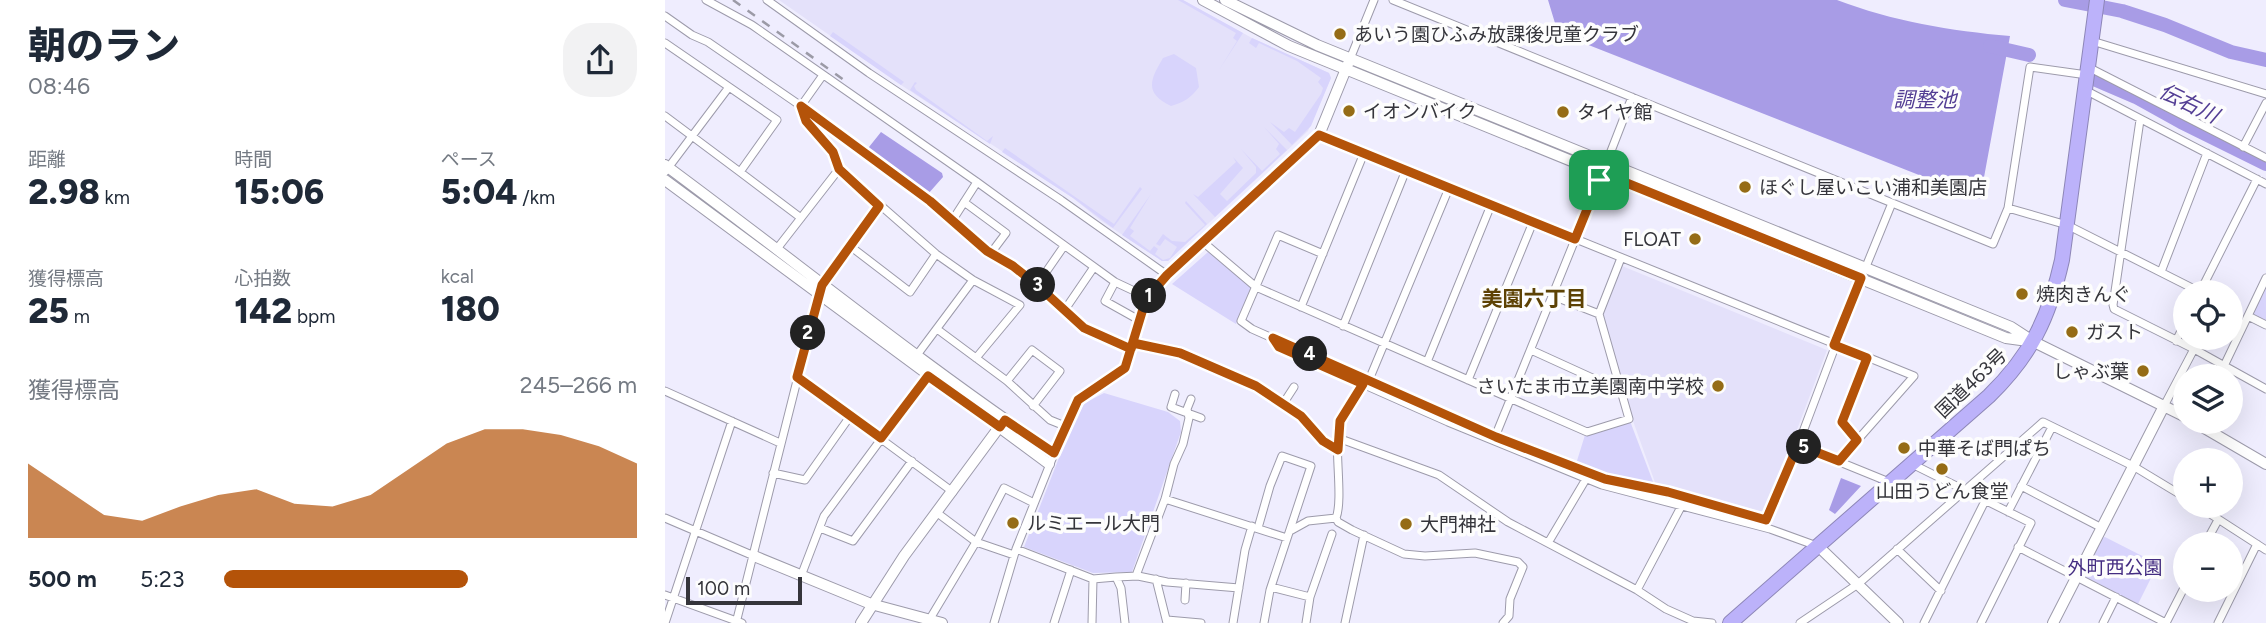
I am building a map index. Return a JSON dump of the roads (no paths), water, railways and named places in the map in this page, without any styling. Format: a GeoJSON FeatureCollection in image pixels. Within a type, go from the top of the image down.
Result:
{"type":"FeatureCollection","features":[{"type":"Feature","properties":{"kind":"highway","name":"国道463号"},"geometry":{"type":"LineString","coordinates":[[1730,623],[1989,396],[2011,375],[2034,342],[2055,290],[2067,225],[2097,0]]}},
{"type":"Feature","properties":{"kind":"street"},"geometry":{"type":"LineString","coordinates":[[706,0],[752,25],[1115,282],[1147,297]]}},
{"type":"Feature","properties":{"kind":"street"},"geometry":{"type":"LineString","coordinates":[[767,0],[869,73],[1061,200],[1167,275]]}},
{"type":"Feature","properties":{"kind":"street"},"geometry":{"type":"LineString","coordinates":[[1203,0],[1279,41],[1348,64],[1604,168],[1863,274],[2006,338],[2034,342],[2173,410]]}},
{"type":"Feature","properties":{"kind":"street"},"geometry":{"type":"LineString","coordinates":[[1225,0],[1348,64]]}},
{"type":"Feature","properties":{"kind":"street"},"geometry":{"type":"LineString","coordinates":[[994,623],[1015,552],[1078,400],[1125,368],[1147,297],[1167,275],[1319,135],[1374,0]]}},
{"type":"Feature","properties":{"kind":"street"},"geometry":{"type":"LineString","coordinates":[[1393,0],[1993,244],[2008,208],[2030,67],[2088,71],[2266,158]]}},
{"type":"Feature","properties":{"kind":"street"},"geometry":{"type":"LineString","coordinates":[[665,16],[801,106],[928,200],[991,253],[1037,285],[1084,328],[1132,346],[1180,353],[1256,386],[1310,424],[1323,441],[1338,450]]}},
{"type":"Feature","properties":{"kind":"street"},"geometry":{"type":"LineString","coordinates":[[2092,41],[2266,94]]}},
{"type":"Feature","properties":{"kind":"street"},"geometry":{"type":"LineString","coordinates":[[665,43],[777,120],[740,172]]}},
{"type":"Feature","properties":{"kind":"street"},"geometry":{"type":"LineString","coordinates":[[801,106],[823,75]]}},
{"type":"Feature","properties":{"kind":"street"},"geometry":{"type":"LineString","coordinates":[[729,87],[666,168],[776,250],[928,376],[1052,458]]}},
{"type":"Feature","properties":{"kind":"street"},"geometry":{"type":"LineString","coordinates":[[2085,90],[2266,184]]}},
{"type":"Feature","properties":{"kind":"street"},"geometry":{"type":"LineString","coordinates":[[1496,437],[1632,97]]}},
{"type":"Feature","properties":{"kind":"street"},"geometry":{"type":"LineString","coordinates":[[2243,147],[2266,103]]}},
{"type":"Feature","properties":{"kind":"street"},"geometry":{"type":"LineString","coordinates":[[801,106],[806,121],[833,152],[839,169],[879,206],[936,254],[973,280],[1020,305],[976,358]]}},
{"type":"Feature","properties":{"kind":"street"},"geometry":{"type":"LineString","coordinates":[[665,116],[801,218]]}},
{"type":"Feature","properties":{"kind":"street"},"geometry":{"type":"LineString","coordinates":[[2140,120],[2113,306],[2114,309],[2173,339]]}},
{"type":"Feature","properties":{"kind":"street"},"geometry":{"type":"LineString","coordinates":[[1319,135],[1914,376],[1839,461]]}},
{"type":"Feature","properties":{"kind":"street"},"geometry":{"type":"LineString","coordinates":[[1301,307],[1364,153]]}},
{"type":"Feature","properties":{"kind":"street"},"geometry":{"type":"LineString","coordinates":[[2161,272],[2207,153]]}},
{"type":"Feature","properties":{"kind":"street"},"geometry":{"type":"LineString","coordinates":[[776,250],[839,169]]}},
{"type":"Feature","properties":{"kind":"street"},"geometry":{"type":"LineString","coordinates":[[1343,326],[1406,170]]}},
{"type":"Feature","properties":{"kind":"street"},"geometry":{"type":"LineString","coordinates":[[2008,208],[2067,225],[2200,292],[2257,179]]}},
{"type":"Feature","properties":{"kind":"street"},"geometry":{"type":"LineString","coordinates":[[665,180],[917,355],[1002,424]]}},
{"type":"Feature","properties":{"kind":"street"},"geometry":{"type":"LineString","coordinates":[[952,221],[977,182]]}},
{"type":"Feature","properties":{"kind":"street"},"geometry":{"type":"LineString","coordinates":[[1336,517],[1340,509],[1340,421],[1366,382],[1386,344],[1449,188]]}},
{"type":"Feature","properties":{"kind":"street"},"geometry":{"type":"LineString","coordinates":[[964,202],[1006,233],[991,253]]}},
{"type":"Feature","properties":{"kind":"street"},"geometry":{"type":"LineString","coordinates":[[1366,382],[1605,479],[1668,492],[1766,520],[1892,203]]}},
{"type":"Feature","properties":{"kind":"street"},"geometry":{"type":"LineString","coordinates":[[1427,362],[1491,205]]}},
{"type":"Feature","properties":{"kind":"street"},"geometry":{"type":"LineString","coordinates":[[669,596],[738,622],[820,289],[879,206]]}},
{"type":"Feature","properties":{"kind":"street"},"geometry":{"type":"LineString","coordinates":[[1468,380],[1533,222]]}},
{"type":"Feature","properties":{"kind":"street"},"geometry":{"type":"LineString","coordinates":[[1323,254],[1278,235],[1241,321],[1252,329],[1471,432],[1586,479],[1770,529],[1818,546],[1895,622]]}},
{"type":"Feature","properties":{"kind":"street"},"geometry":{"type":"LineString","coordinates":[[1203,242],[1256,287],[1587,432],[1629,419],[1599,314],[1621,258]]}},
{"type":"Feature","properties":{"kind":"street"},"geometry":{"type":"LineString","coordinates":[[850,246],[910,292],[936,254]]}},
{"type":"Feature","properties":{"kind":"street"},"geometry":{"type":"LineString","coordinates":[[1037,285],[1064,246]]}},
{"type":"Feature","properties":{"kind":"street"},"geometry":{"type":"LineString","coordinates":[[1064,311],[1094,267]]}},
{"type":"Feature","properties":{"kind":"street"},"geometry":{"type":"LineString","coordinates":[[2225,364],[2266,278]]}},
{"type":"Feature","properties":{"kind":"street"},"geometry":{"type":"LineString","coordinates":[[917,355],[973,280]]}},
{"type":"Feature","properties":{"kind":"street"},"geometry":{"type":"LineString","coordinates":[[1115,282],[1105,301],[1139,320]]}},
{"type":"Feature","properties":{"kind":"street"},"geometry":{"type":"LineString","coordinates":[[1553,296],[1599,314]]}},
{"type":"Feature","properties":{"kind":"street"},"geometry":{"type":"LineString","coordinates":[[2248,316],[2266,325]]}},
{"type":"Feature","properties":{"kind":"street"},"geometry":{"type":"LineString","coordinates":[[937,329],[1007,381],[1050,420],[1065,426]]}},
{"type":"Feature","properties":{"kind":"street"},"geometry":{"type":"LineString","coordinates":[[1007,381],[1033,350],[1060,371],[1033,406]]}},
{"type":"Feature","properties":{"kind":"street"},"geometry":{"type":"LineString","coordinates":[[1531,350],[1621,391]]}},
{"type":"Feature","properties":{"kind":"street"},"geometry":{"type":"LineString","coordinates":[[2053,623],[2193,350]]}},
{"type":"Feature","properties":{"kind":"street"},"geometry":{"type":"LineString","coordinates":[[2196,350],[2220,364]]}},
{"type":"Feature","properties":{"kind":"street"},"geometry":{"type":"LineString","coordinates":[[1857,440],[1842,422],[1867,358]]}},
{"type":"Feature","properties":{"kind":"street"},"geometry":{"type":"LineString","coordinates":[[801,576],[824,516],[928,376]]}},
{"type":"Feature","properties":{"kind":"street"},"geometry":{"type":"LineString","coordinates":[[2243,376],[2266,389]]}},
{"type":"Feature","properties":{"kind":"street"},"geometry":{"type":"LineString","coordinates":[[797,377],[953,492]]}},
{"type":"Feature","properties":{"kind":"street"},"geometry":{"type":"LineString","coordinates":[[1283,404],[1294,387]]}},
{"type":"Feature","properties":{"kind":"street"},"geometry":{"type":"LineString","coordinates":[[665,391],[780,443]]}},
{"type":"Feature","properties":{"kind":"street"},"geometry":{"type":"LineString","coordinates":[[1175,394],[1171,407],[1202,418]]}},
{"type":"Feature","properties":{"kind":"street"},"geometry":{"type":"LineString","coordinates":[[1138,576],[1183,444],[1191,399]]}},
{"type":"Feature","properties":{"kind":"street"},"geometry":{"type":"LineString","coordinates":[[773,473],[805,480],[851,415]]}},
{"type":"Feature","properties":{"kind":"street"},"geometry":{"type":"LineString","coordinates":[[666,623],[669,596],[696,532],[732,421]]}},
{"type":"Feature","properties":{"kind":"street"},"geometry":{"type":"LineString","coordinates":[[1800,623],[1857,584],[2043,422],[2133,466],[2173,490]]}},
{"type":"Feature","properties":{"kind":"street"},"geometry":{"type":"LineString","coordinates":[[861,623],[871,604],[936,512],[1002,424]]}},
{"type":"Feature","properties":{"kind":"street"},"geometry":{"type":"LineString","coordinates":[[2008,512],[2052,427]]}},
{"type":"Feature","properties":{"kind":"street"},"geometry":{"type":"LineString","coordinates":[[2215,434],[2266,464]]}},
{"type":"Feature","properties":{"kind":"street"},"geometry":{"type":"LineString","coordinates":[[1338,438],[1439,475],[1509,522],[1637,590],[1679,616],[1712,623]]}},
{"type":"Feature","properties":{"kind":"street"},"geometry":{"type":"LineString","coordinates":[[1798,445],[1890,482]]}},
{"type":"Feature","properties":{"kind":"street"},"geometry":{"type":"LineString","coordinates":[[1233,623],[1255,527],[1282,456],[1311,466],[1271,587],[1264,623]]}},
{"type":"Feature","properties":{"kind":"street"},"geometry":{"type":"LineString","coordinates":[[820,528],[853,541],[912,461]]}},
{"type":"Feature","properties":{"kind":"street"},"geometry":{"type":"LineString","coordinates":[[1911,464],[2031,523],[1981,623]]}},
{"type":"Feature","properties":{"kind":"street"},"geometry":{"type":"LineString","coordinates":[[1548,543],[1586,479]]}},
{"type":"Feature","properties":{"kind":"street"},"geometry":{"type":"LineString","coordinates":[[2021,486],[2102,528]]}},
{"type":"Feature","properties":{"kind":"street"},"geometry":{"type":"LineString","coordinates":[[928,621],[976,542],[1004,488],[1034,503]]}},
{"type":"Feature","properties":{"kind":"street"},"geometry":{"type":"LineString","coordinates":[[1165,499],[1288,535],[1308,521],[1336,517]]}},
{"type":"Feature","properties":{"kind":"street"},"geometry":{"type":"LineString","coordinates":[[1924,623],[1985,501]]}},
{"type":"Feature","properties":{"kind":"street"},"geometry":{"type":"LineString","coordinates":[[1637,590],[1682,505]]}},
{"type":"Feature","properties":{"kind":"street"},"geometry":{"type":"LineString","coordinates":[[936,512],[976,542],[1015,552],[1093,579],[1138,576],[1239,588]]}},
{"type":"Feature","properties":{"kind":"street"},"geometry":{"type":"LineString","coordinates":[[1336,517],[1338,522],[1364,536],[1411,555],[1475,553],[1518,562],[1523,567],[1510,599],[1509,615],[1503,623]]}},
{"type":"Feature","properties":{"kind":"street"},"geometry":{"type":"LineString","coordinates":[[665,518],[871,604],[942,623]]}},
{"type":"Feature","properties":{"kind":"street"},"geometry":{"type":"LineString","coordinates":[[2215,518],[2266,550]]}},
{"type":"Feature","properties":{"kind":"street"},"geometry":{"type":"LineString","coordinates":[[2212,532],[2218,520]]}},
{"type":"Feature","properties":{"kind":"street"},"geometry":{"type":"LineString","coordinates":[[1306,623],[1310,597],[1332,534]]}},
{"type":"Feature","properties":{"kind":"street"},"geometry":{"type":"LineString","coordinates":[[1345,623],[1364,536]]}},
{"type":"Feature","properties":{"kind":"street"},"geometry":{"type":"LineString","coordinates":[[2218,623],[2257,544]]}},
{"type":"Feature","properties":{"kind":"street"},"geometry":{"type":"LineString","coordinates":[[2018,547],[2166,623],[2177,602]]}},
{"type":"Feature","properties":{"kind":"street"},"geometry":{"type":"LineString","coordinates":[[1897,549],[1941,591]]}},
{"type":"Feature","properties":{"kind":"street"},"geometry":{"type":"LineString","coordinates":[[1054,623],[1071,570]]}},
{"type":"Feature","properties":{"kind":"street"},"geometry":{"type":"LineString","coordinates":[[1116,577],[1121,588],[1125,623]]}},
{"type":"Feature","properties":{"kind":"street"},"geometry":{"type":"LineString","coordinates":[[1091,623],[1093,579]]}},
{"type":"Feature","properties":{"kind":"street"},"geometry":{"type":"LineString","coordinates":[[1156,579],[1167,622],[1201,623]]}},
{"type":"Feature","properties":{"kind":"street"},"geometry":{"type":"LineString","coordinates":[[1185,600],[1187,583]]}},
{"type":"Feature","properties":{"kind":"street"},"geometry":{"type":"LineString","coordinates":[[1271,587],[1310,597]]}},
{"type":"Feature","properties":{"kind":"street"},"geometry":{"type":"LineString","coordinates":[[2103,623],[2116,597]]}},
{"type":"Feature","properties":{"kind":"water","name":"調整池"},"geometry":{"type":"Polygon","coordinates":[[[1548,0],[1837,0],[1922,24],[2010,36],[1980,199],[1558,33],[1548,0]]]}},
{"type":"Feature","properties":{"kind":"water"},"geometry":{"type":"Polygon","coordinates":[[[881,132],[942,173],[943,177],[928,194],[870,151],[869,147],[881,132]]]}},
{"type":"Feature","properties":{"kind":"water"},"geometry":{"type":"Polygon","coordinates":[[[1841,478],[1861,486],[1835,514],[1829,510],[1841,478]]]}},
{"type":"Feature","properties":{"kind":"waterway"},"geometry":{"type":"LineString","coordinates":[[2065,0],[2122,11],[2231,52],[2266,60]]}},
{"type":"Feature","properties":{"kind":"waterway","name":"伝右川"},"geometry":{"type":"LineString","coordinates":[[1990,46],[2029,55]]}},
{"type":"Feature","properties":{"kind":"waterway","name":"伝右川"},"geometry":{"type":"LineString","coordinates":[[2094,79],[2136,97],[2266,164]]}},
{"type":"Feature","properties":{"kind":"railway"},"geometry":{"type":"LineString","coordinates":[[733,0],[844,80]]}},
{"type":"Feature","properties":{"kind":"place","name":"あいう園ひふみ放課後児童クラブ"},"geometry":{"type":"Point","coordinates":[1340,34]}},
{"type":"Feature","properties":{"kind":"place","name":"イオンバイク"},"geometry":{"type":"Point","coordinates":[1349,111]}},
{"type":"Feature","properties":{"kind":"place","name":"タイヤ館"},"geometry":{"type":"Point","coordinates":[1563,112]}},
{"type":"Feature","properties":{"kind":"place","name":"ほぐし屋いこい浦和美園店"},"geometry":{"type":"Point","coordinates":[1745,187]}},
{"type":"Feature","properties":{"kind":"place","name":"FLOAT"},"geometry":{"type":"Point","coordinates":[1695,239]}},
{"type":"Feature","properties":{"kind":"place","name":"焼肉きんぐ"},"geometry":{"type":"Point","coordinates":[2022,294]}},
{"type":"Feature","properties":{"kind":"place","name":"ガスト"},"geometry":{"type":"Point","coordinates":[2072,332]}},
{"type":"Feature","properties":{"kind":"place","name":"しゃぶ葉"},"geometry":{"type":"Point","coordinates":[2143,371]}},
{"type":"Feature","properties":{"kind":"place","name":"さいたま市立美園南中学校"},"geometry":{"type":"Point","coordinates":[1718,386]}},
{"type":"Feature","properties":{"kind":"place","name":"中華そば門ぱち"},"geometry":{"type":"Point","coordinates":[1904,448]}},
{"type":"Feature","properties":{"kind":"place","name":"山田うどん食堂"},"geometry":{"type":"Point","coordinates":[1942,469]}},
{"type":"Feature","properties":{"kind":"place","name":"ルミエール大門"},"geometry":{"type":"Point","coordinates":[1013,523]}},
{"type":"Feature","properties":{"kind":"place","name":"大門神社"},"geometry":{"type":"Point","coordinates":[1406,524]}},
{"type":"Feature","properties":{"kind":"district","name":"美園六丁目"},"geometry":{"type":"Point","coordinates":[1534,298]}},
{"type":"Feature","properties":{"kind":"park label","name":"外町西公園"},"geometry":{"type":"Point","coordinates":[2115,567]}}]}
